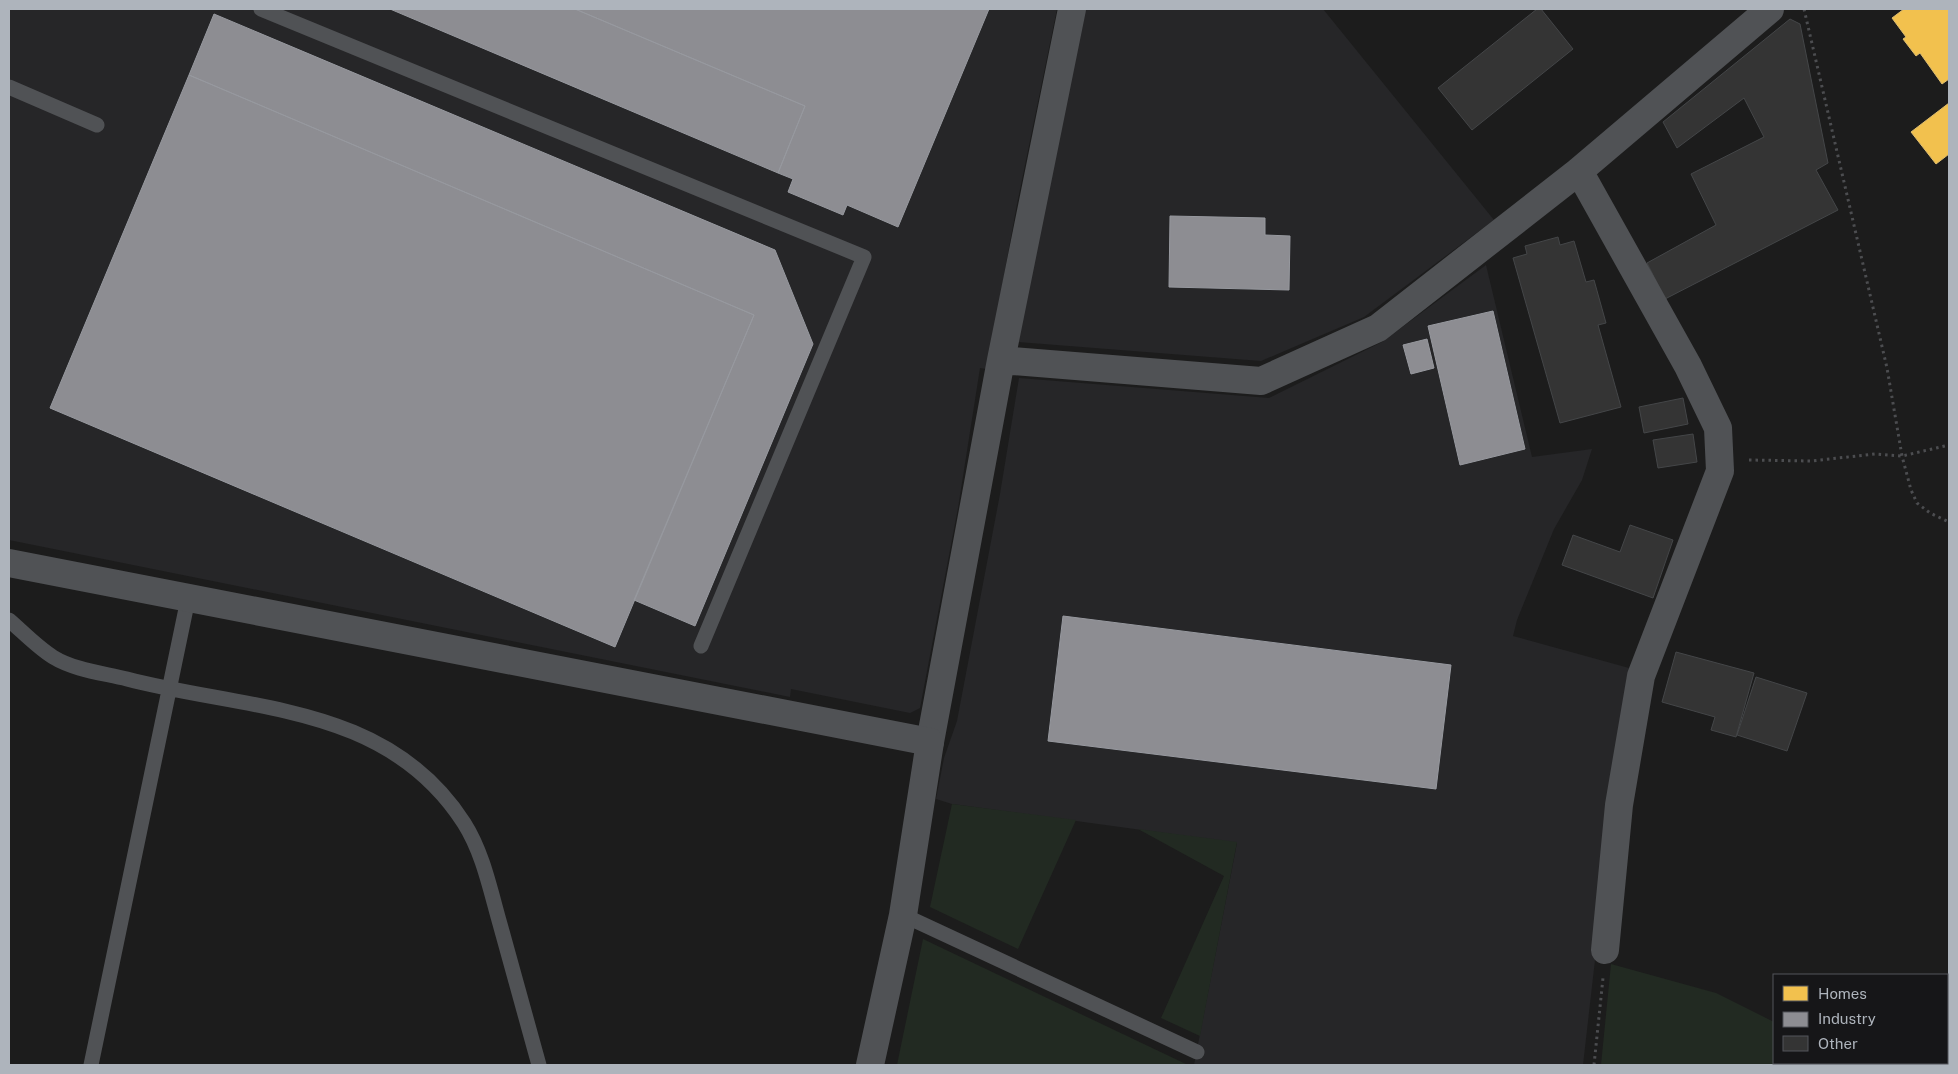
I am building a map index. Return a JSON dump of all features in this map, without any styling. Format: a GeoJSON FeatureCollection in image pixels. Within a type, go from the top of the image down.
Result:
{"type":"FeatureCollection","features":[{"type":"Feature","properties":{"kind":"street"},"geometry":{"type":"LineString","coordinates":[[870,1065],[902,915],[930,742],[1000,360],[1072,9]]}},
{"type":"Feature","properties":{"kind":"street"},"geometry":{"type":"LineString","coordinates":[[1000,360],[1261,381],[1378,328],[1579,171],[1770,9]]}},
{"type":"Feature","properties":{"kind":"street"},"geometry":{"type":"LineString","coordinates":[[1579,171],[1688,366],[1718,428],[1720,460],[1720,471],[1641,676],[1619,805],[1606,950]]}},
{"type":"Feature","properties":{"kind":"street"},"geometry":{"type":"LineString","coordinates":[[9,563],[930,742]]}},
{"type":"Feature","properties":{"kind":"lane"},"geometry":{"type":"LineString","coordinates":[[261,9],[864,257],[701,646]]}},
{"type":"Feature","properties":{"kind":"lane"},"geometry":{"type":"LineString","coordinates":[[9,87],[97,125]]}},
{"type":"Feature","properties":{"kind":"lane"},"geometry":{"type":"LineString","coordinates":[[91,1065],[188,598]]}},
{"type":"Feature","properties":{"kind":"lane"},"geometry":{"type":"LineString","coordinates":[[9,620],[53,657],[79,667],[169,690],[307,715],[344,726],[374,740],[402,758],[438,791],[464,822],[482,858],[539,1065]]}},
{"type":"Feature","properties":{"kind":"lane"},"geometry":{"type":"LineString","coordinates":[[902,915],[1196,1052]]}},
{"type":"Feature","properties":{"kind":"path"},"geometry":{"type":"LineString","coordinates":[[1804,9],[1887,368],[1902,456],[1911,490],[1917,503],[1930,513],[1949,522]]}},
{"type":"Feature","properties":{"kind":"path"},"geometry":{"type":"LineString","coordinates":[[1720,460],[1811,462],[1876,454],[1902,456],[1949,445]]}},
{"type":"Feature","properties":{"kind":"path"},"geometry":{"type":"LineString","coordinates":[[1594,1065],[1606,950]]}},
{"type":"Feature","properties":{"kind":"shaded area"},"geometry":{"type":"Polygon","coordinates":[[[9,9],[1057,9],[1017,204],[987,369],[980,368],[958,508],[920,708],[910,713],[791,689],[790,697],[9,540],[9,9]]]}},
{"type":"Feature","properties":{"kind":"shaded area"},"geometry":{"type":"Polygon","coordinates":[[[1084,9],[1323,9],[1494,220],[1364,317],[1261,361],[1018,342],[1084,9]]]}},
{"type":"Feature","properties":{"kind":"shaded area"},"geometry":{"type":"Polygon","coordinates":[[[1486,265],[1532,457],[1592,449],[1582,480],[1554,529],[1517,620],[1513,636],[1629,668],[1607,796],[1595,960],[1583,1065],[1194,1065],[1237,843],[952,804],[936,799],[944,758],[957,721],[1000,494],[1019,378],[1269,398],[1382,342],[1486,265]]]}},
{"type":"Feature","properties":{"kind":"shaded area"},"geometry":{"type":"Polygon","coordinates":[[[952,804],[1076,820],[1018,949],[930,907],[952,804]]]}},
{"type":"Feature","properties":{"kind":"shaded area"},"geometry":{"type":"Polygon","coordinates":[[[1138,829],[1237,842],[1200,1036],[1161,1018],[1224,876],[1138,829]]]}},
{"type":"Feature","properties":{"kind":"shaded area"},"geometry":{"type":"Polygon","coordinates":[[[923,939],[1188,1065],[897,1065],[923,939]]]}},
{"type":"Feature","properties":{"kind":"shaded area"},"geometry":{"type":"Polygon","coordinates":[[[1611,964],[1716,993],[1773,1022],[1773,1064],[1851,1065],[1601,1065],[1611,964]]]}},
{"type":"Feature","properties":{"kind":"building: Homes"},"geometry":{"type":"Polygon","coordinates":[[[1904,9],[1949,9],[1949,79],[1942,84],[1920,53],[1916,56],[1903,39],[1906,37],[1892,18],[1904,9]]]}},
{"type":"Feature","properties":{"kind":"building: Homes"},"geometry":{"type":"Polygon","coordinates":[[[1949,103],[1949,154],[1936,164],[1911,132],[1949,103]]]}},
{"type":"Feature","properties":{"kind":"building: Industry"},"geometry":{"type":"Polygon","coordinates":[[[390,9],[575,9],[805,106],[778,173],[390,9]]]}},
{"type":"Feature","properties":{"kind":"building: Industry"},"geometry":{"type":"Polygon","coordinates":[[[575,9],[989,9],[898,227],[847,205],[843,215],[788,192],[793,179],[778,173],[805,106],[575,9]]]}},
{"type":"Feature","properties":{"kind":"building: Industry"},"geometry":{"type":"Polygon","coordinates":[[[214,14],[775,250],[813,344],[695,626],[634,600],[754,315],[189,75],[214,14]]]}},
{"type":"Feature","properties":{"kind":"building: Industry"},"geometry":{"type":"Polygon","coordinates":[[[189,75],[754,315],[615,647],[50,408],[189,75]]]}},
{"type":"Feature","properties":{"kind":"building: Industry"},"geometry":{"type":"Polygon","coordinates":[[[1170,216],[1265,218],[1265,235],[1290,236],[1289,290],[1169,287],[1170,216]]]}},
{"type":"Feature","properties":{"kind":"building: Industry"},"geometry":{"type":"Polygon","coordinates":[[[1493,311],[1525,449],[1460,465],[1428,326],[1493,311]]]}},
{"type":"Feature","properties":{"kind":"building: Industry"},"geometry":{"type":"Polygon","coordinates":[[[1427,339],[1434,368],[1411,374],[1403,345],[1427,339]]]}},
{"type":"Feature","properties":{"kind":"building: Industry"},"geometry":{"type":"Polygon","coordinates":[[[1063,616],[1451,665],[1436,789],[1048,741],[1063,616]]]}},
{"type":"Feature","properties":{"kind":"building: Other"},"geometry":{"type":"Polygon","coordinates":[[[1537,9],[1541,9],[1573,49],[1472,130],[1438,88],[1537,9]]]}},
{"type":"Feature","properties":{"kind":"building: Other"},"geometry":{"type":"Polygon","coordinates":[[[1790,19],[1800,24],[1828,163],[1816,170],[1838,210],[1665,299],[1647,263],[1716,225],[1691,174],[1764,137],[1744,98],[1677,148],[1663,122],[1790,19]]]}},
{"type":"Feature","properties":{"kind":"building: Other"},"geometry":{"type":"Polygon","coordinates":[[[1558,237],[1560,245],[1574,241],[1586,282],[1594,280],[1606,323],[1598,325],[1621,407],[1560,423],[1513,258],[1527,254],[1525,246],[1558,237]]]}},
{"type":"Feature","properties":{"kind":"building: Other"},"geometry":{"type":"Polygon","coordinates":[[[1683,398],[1688,424],[1644,433],[1639,407],[1683,398]]]}},
{"type":"Feature","properties":{"kind":"building: Other"},"geometry":{"type":"Polygon","coordinates":[[[1693,434],[1697,462],[1658,468],[1653,440],[1693,434]]]}},
{"type":"Feature","properties":{"kind":"building: Other"},"geometry":{"type":"Polygon","coordinates":[[[1630,525],[1673,540],[1653,598],[1562,565],[1573,535],[1620,552],[1630,525]]]}},
{"type":"Feature","properties":{"kind":"building: Other"},"geometry":{"type":"Polygon","coordinates":[[[1676,652],[1754,673],[1736,737],[1711,730],[1715,717],[1662,702],[1676,652]]]}},
{"type":"Feature","properties":{"kind":"building: Other"},"geometry":{"type":"Polygon","coordinates":[[[1756,677],[1807,693],[1787,751],[1737,735],[1756,677]]]}}]}
